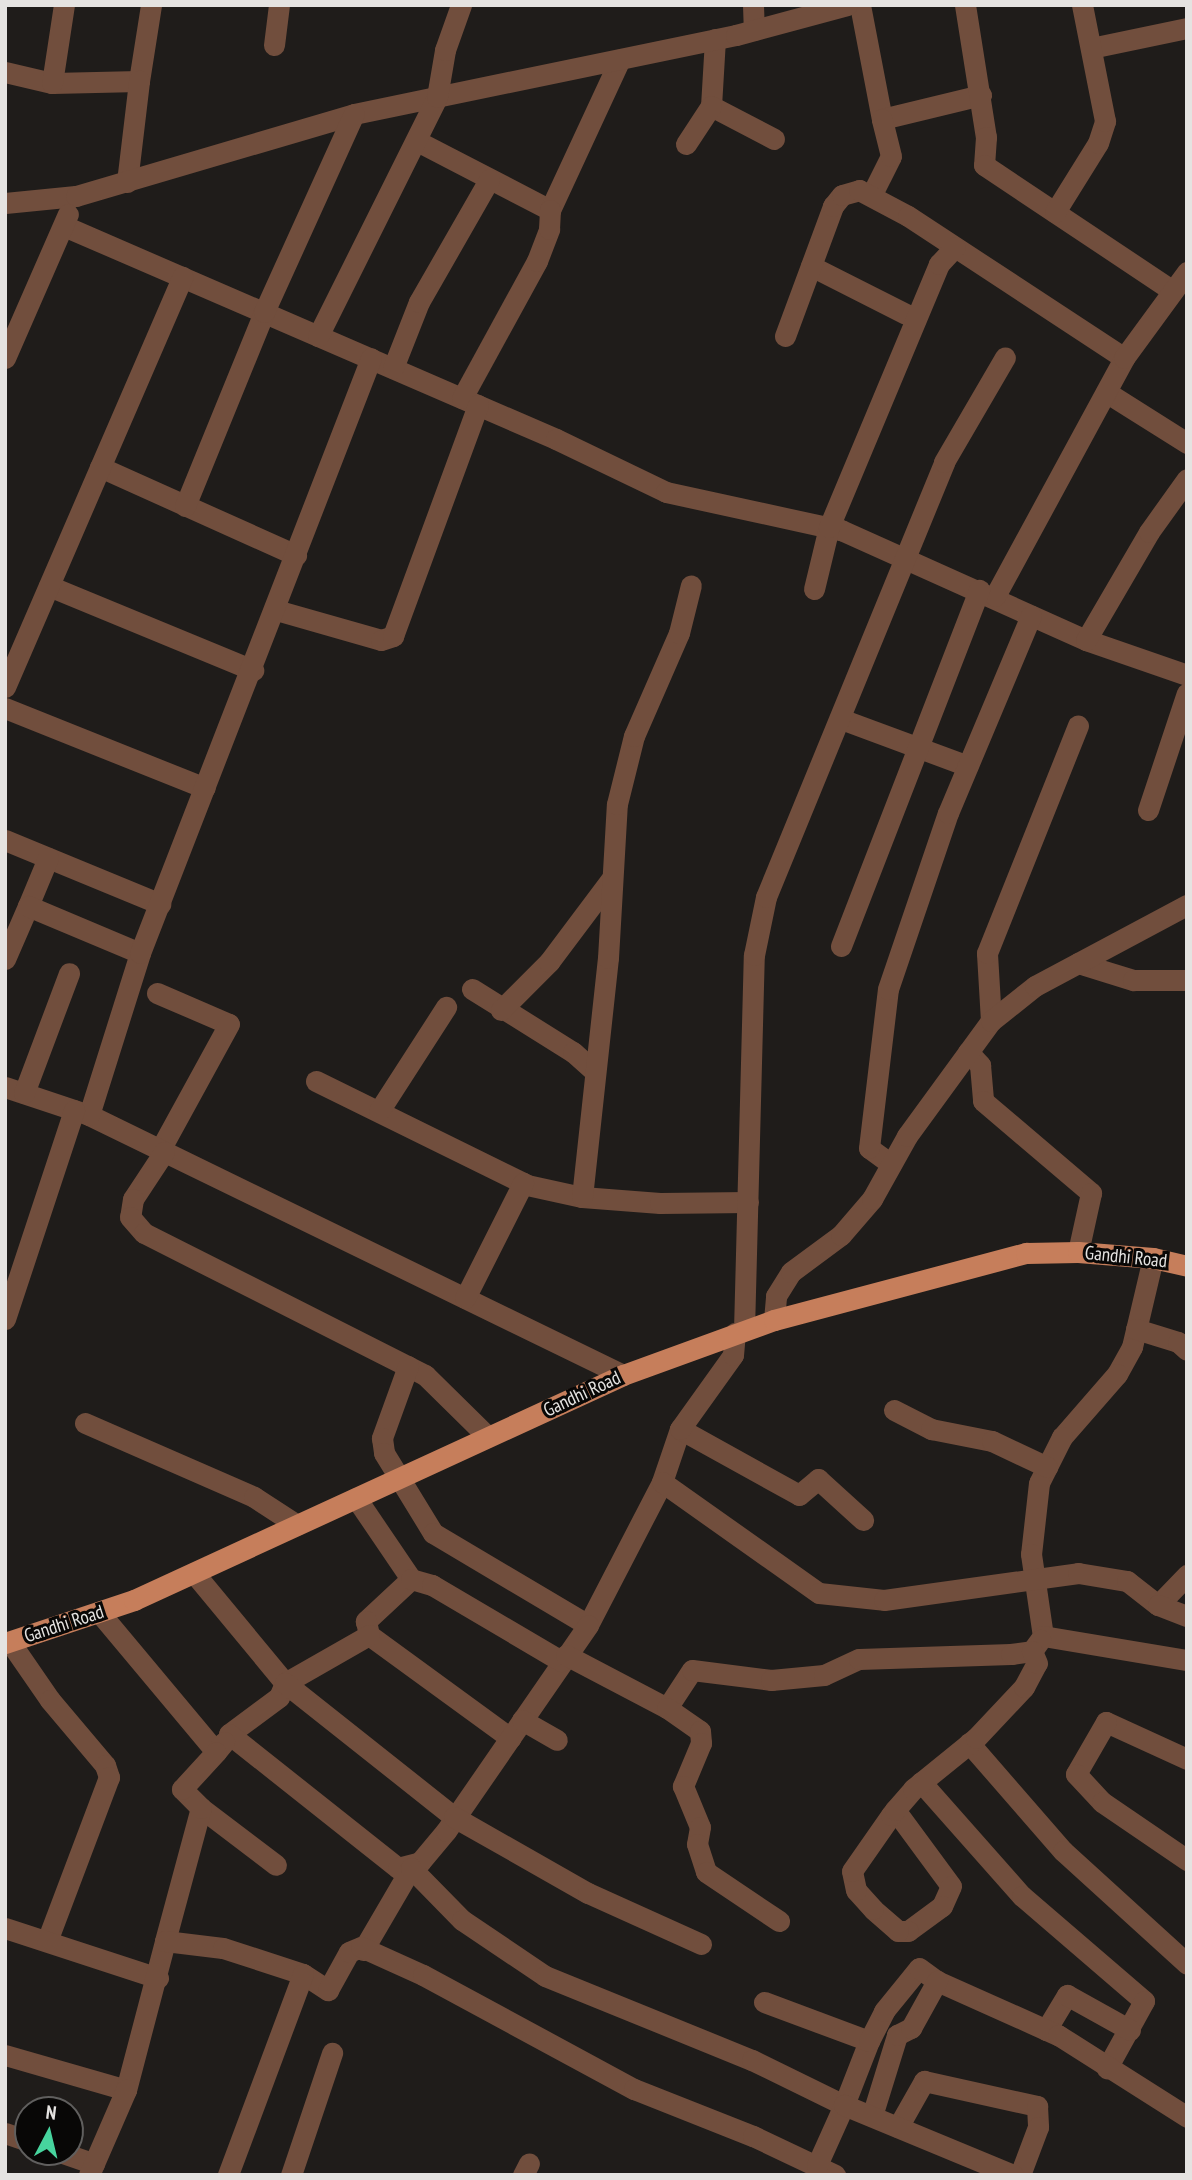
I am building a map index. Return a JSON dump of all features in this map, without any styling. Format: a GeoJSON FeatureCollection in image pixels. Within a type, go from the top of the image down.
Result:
{"type":"FeatureCollection","features":[{"type":"Feature","properties":{"kind":"main road","name":"Gandhi Road"},"geometry":{"type":"LineString","coordinates":[[8,1642],[99,1612],[194,1573],[623,1375],[775,1320],[977,1263],[1026,1254],[1078,1252],[1153,1258],[1187,1265]]}},
{"type":"Feature","properties":{"kind":"street"},"geometry":{"type":"LineString","coordinates":[[52,83],[64,5]]}},
{"type":"Feature","properties":{"kind":"street"},"geometry":{"type":"LineString","coordinates":[[127,182],[151,5]]}},
{"type":"Feature","properties":{"kind":"street"},"geometry":{"type":"LineString","coordinates":[[274,46],[279,5]]}},
{"type":"Feature","properties":{"kind":"street"},"geometry":{"type":"LineString","coordinates":[[318,336],[437,97],[445,50],[461,5]]}},
{"type":"Feature","properties":{"kind":"street"},"geometry":{"type":"LineString","coordinates":[[753,5],[754,30]]}},
{"type":"Feature","properties":{"kind":"street"},"geometry":{"type":"LineString","coordinates":[[5,203],[76,196],[354,114],[715,39],[847,5]]}},
{"type":"Feature","properties":{"kind":"street"},"geometry":{"type":"LineString","coordinates":[[860,5],[891,156],[872,194]]}},
{"type":"Feature","properties":{"kind":"street"},"geometry":{"type":"LineString","coordinates":[[965,5],[981,95],[986,138],[984,165],[1174,291]]}},
{"type":"Feature","properties":{"kind":"street"},"geometry":{"type":"LineString","coordinates":[[1055,212],[1098,143],[1105,121],[1082,5]]}},
{"type":"Feature","properties":{"kind":"street"},"geometry":{"type":"LineString","coordinates":[[1091,48],[1187,28]]}},
{"type":"Feature","properties":{"kind":"street"},"geometry":{"type":"LineString","coordinates":[[686,144],[711,106],[715,39]]}},
{"type":"Feature","properties":{"kind":"street"},"geometry":{"type":"LineString","coordinates":[[276,610],[381,640],[393,636],[470,401],[537,261],[549,229],[550,210],[620,59]]}},
{"type":"Feature","properties":{"kind":"street"},"geometry":{"type":"LineString","coordinates":[[5,72],[52,83],[139,81]]}},
{"type":"Feature","properties":{"kind":"street"},"geometry":{"type":"LineString","coordinates":[[883,119],[981,95]]}},
{"type":"Feature","properties":{"kind":"street"},"geometry":{"type":"LineString","coordinates":[[711,106],[774,139]]}},
{"type":"Feature","properties":{"kind":"street"},"geometry":{"type":"LineString","coordinates":[[186,506],[264,312],[354,114]]}},
{"type":"Feature","properties":{"kind":"street"},"geometry":{"type":"LineString","coordinates":[[417,141],[550,210]]}},
{"type":"Feature","properties":{"kind":"street"},"geometry":{"type":"LineString","coordinates":[[393,368],[419,302],[489,180]]}},
{"type":"Feature","properties":{"kind":"street"},"geometry":{"type":"LineString","coordinates":[[785,336],[833,206],[842,195],[859,190],[872,194],[1124,358]]}},
{"type":"Feature","properties":{"kind":"street"},"geometry":{"type":"LineString","coordinates":[[5,358],[76,196]]}},
{"type":"Feature","properties":{"kind":"street"},"geometry":{"type":"LineString","coordinates":[[64,226],[470,401],[666,492],[829,527],[987,593],[1086,640],[1187,675]]}},
{"type":"Feature","properties":{"kind":"street"},"geometry":{"type":"LineString","coordinates":[[814,589],[829,527],[939,264],[955,247]]}},
{"type":"Feature","properties":{"kind":"street"},"geometry":{"type":"LineString","coordinates":[[811,266],[906,314]]}},
{"type":"Feature","properties":{"kind":"street"},"geometry":{"type":"LineString","coordinates":[[841,946],[916,750],[987,593],[1124,358],[1187,271]]}},
{"type":"Feature","properties":{"kind":"street"},"geometry":{"type":"LineString","coordinates":[[5,687],[182,277]]}},
{"type":"Feature","properties":{"kind":"street"},"geometry":{"type":"LineString","coordinates":[[362,1948],[411,1868],[454,1817],[588,1625],[662,1482],[680,1429],[733,1355],[740,1332],[748,1202],[754,955],[766,897],[907,561],[944,462],[1005,356]]}},
{"type":"Feature","properties":{"kind":"street"},"geometry":{"type":"LineString","coordinates":[[5,1319],[140,953],[253,670],[371,358]]}},
{"type":"Feature","properties":{"kind":"street"},"geometry":{"type":"LineString","coordinates":[[1106,392],[1187,443]]}},
{"type":"Feature","properties":{"kind":"street"},"geometry":{"type":"LineString","coordinates":[[100,467],[296,555]]}},
{"type":"Feature","properties":{"kind":"street"},"geometry":{"type":"LineString","coordinates":[[1086,640],[1149,532],[1187,479]]}},
{"type":"Feature","properties":{"kind":"street"},"geometry":{"type":"LineString","coordinates":[[582,1198],[617,804],[634,736],[679,633],[691,585]]}},
{"type":"Feature","properties":{"kind":"street"},"geometry":{"type":"LineString","coordinates":[[49,586],[253,670]]}},
{"type":"Feature","properties":{"kind":"street"},"geometry":{"type":"LineString","coordinates":[[891,1164],[869,1148],[888,989],[968,766],[1031,616]]}},
{"type":"Feature","properties":{"kind":"street"},"geometry":{"type":"LineString","coordinates":[[1148,810],[1187,693]]}},
{"type":"Feature","properties":{"kind":"street"},"geometry":{"type":"LineString","coordinates":[[5,708],[205,788]]}},
{"type":"Feature","properties":{"kind":"street"},"geometry":{"type":"LineString","coordinates":[[841,719],[916,750],[968,766]]}},
{"type":"Feature","properties":{"kind":"street"},"geometry":{"type":"LineString","coordinates":[[991,1021],[987,953],[1078,726]]}},
{"type":"Feature","properties":{"kind":"street"},"geometry":{"type":"LineString","coordinates":[[5,840],[160,904]]}},
{"type":"Feature","properties":{"kind":"street"},"geometry":{"type":"LineString","coordinates":[[5,958],[48,858]]}},
{"type":"Feature","properties":{"kind":"street"},"geometry":{"type":"LineString","coordinates":[[501,1010],[550,962],[612,878]]}},
{"type":"Feature","properties":{"kind":"street"},"geometry":{"type":"LineString","coordinates":[[775,1320],[776,1296],[791,1272],[841,1235],[872,1199],[891,1164],[991,1021],[1017,998],[1187,905]]}},
{"type":"Feature","properties":{"kind":"street"},"geometry":{"type":"LineString","coordinates":[[28,906],[140,953]]}},
{"type":"Feature","properties":{"kind":"street"},"geometry":{"type":"LineString","coordinates":[[1079,963],[1133,980],[1187,980]]}},
{"type":"Feature","properties":{"kind":"street"},"geometry":{"type":"LineString","coordinates":[[69,972],[15,1090],[82,1112],[623,1375]]}},
{"type":"Feature","properties":{"kind":"street"},"geometry":{"type":"LineString","coordinates":[[472,989],[501,1010],[573,1052],[593,1070]]}},
{"type":"Feature","properties":{"kind":"street"},"geometry":{"type":"LineString","coordinates":[[157,993],[229,1024],[162,1151],[133,1199],[130,1217],[144,1233],[408,1366],[452,1397],[488,1437]]}},
{"type":"Feature","properties":{"kind":"street"},"geometry":{"type":"LineString","coordinates":[[379,1111],[446,1007]]}},
{"type":"Feature","properties":{"kind":"street"},"geometry":{"type":"LineString","coordinates":[[968,1052],[980,1065],[983,1101],[1090,1193],[1078,1252]]}},
{"type":"Feature","properties":{"kind":"street"},"geometry":{"type":"LineString","coordinates":[[316,1082],[523,1183],[582,1198],[748,1202]]}},
{"type":"Feature","properties":{"kind":"street"},"geometry":{"type":"LineString","coordinates":[[465,1298],[523,1183]]}},
{"type":"Feature","properties":{"kind":"street"},"geometry":{"type":"LineString","coordinates":[[895,1810],[951,1886],[942,1906],[908,1931],[898,1931],[873,1909],[852,1879],[852,1871],[895,1810],[921,1782],[969,1743],[1024,1687],[1036,1669],[1038,1644],[1031,1554],[1034,1502],[1062,1437],[1117,1374],[1136,1329],[1153,1258]]}},
{"type":"Feature","properties":{"kind":"street"},"geometry":{"type":"LineString","coordinates":[[1136,1329],[1178,1342],[1187,1350]]}},
{"type":"Feature","properties":{"kind":"street"},"geometry":{"type":"LineString","coordinates":[[408,1366],[382,1438],[384,1453],[433,1533],[588,1625]]}},
{"type":"Feature","properties":{"kind":"street"},"geometry":{"type":"LineString","coordinates":[[894,1410],[930,1429],[992,1441],[1047,1467]]}},
{"type":"Feature","properties":{"kind":"street"},"geometry":{"type":"LineString","coordinates":[[85,1423],[254,1497],[297,1525]]}},
{"type":"Feature","properties":{"kind":"street"},"geometry":{"type":"LineString","coordinates":[[680,1429],[799,1495],[818,1479],[863,1521]]}},
{"type":"Feature","properties":{"kind":"street"},"geometry":{"type":"LineString","coordinates":[[662,1482],[819,1593],[884,1600],[1078,1573],[1127,1581],[1157,1605],[1187,1616]]}},
{"type":"Feature","properties":{"kind":"street"},"geometry":{"type":"LineString","coordinates":[[356,1498],[411,1578],[432,1586],[564,1658],[667,1708],[700,1731],[701,1743],[683,1786],[700,1827],[700,1861],[706,1872],[779,1921]]}},
{"type":"Feature","properties":{"kind":"street"},"geometry":{"type":"LineString","coordinates":[[194,1573],[285,1683],[454,1817],[588,1893],[613,1900],[701,1944]]}},
{"type":"Feature","properties":{"kind":"street"},"geometry":{"type":"LineString","coordinates":[[1157,1605],[1187,1575]]}},
{"type":"Feature","properties":{"kind":"street"},"geometry":{"type":"LineString","coordinates":[[411,1578],[366,1620],[369,1635],[516,1729],[557,1740]]}},
{"type":"Feature","properties":{"kind":"street"},"geometry":{"type":"LineString","coordinates":[[99,1612],[216,1752]]}},
{"type":"Feature","properties":{"kind":"street"},"geometry":{"type":"LineString","coordinates":[[276,1865],[201,1808],[182,1789],[229,1734],[279,1697],[285,1683],[369,1635]]}},
{"type":"Feature","properties":{"kind":"street"},"geometry":{"type":"LineString","coordinates":[[8,1642],[50,1700],[104,1765],[109,1777],[47,1941]]}},
{"type":"Feature","properties":{"kind":"street"},"geometry":{"type":"LineString","coordinates":[[667,1708],[692,1670],[771,1680],[824,1675],[859,1660],[1038,1644],[1187,1660]]}},
{"type":"Feature","properties":{"kind":"street"},"geometry":{"type":"LineString","coordinates":[[1187,1759],[1107,1722],[1076,1774],[1102,1802],[1187,1860]]}},
{"type":"Feature","properties":{"kind":"street"},"geometry":{"type":"LineString","coordinates":[[229,1734],[398,1868],[411,1868],[462,1920],[545,1976],[765,2066],[844,2105],[1013,2175]]}},
{"type":"Feature","properties":{"kind":"street"},"geometry":{"type":"LineString","coordinates":[[969,1743],[1063,1851],[1187,1964]]}},
{"type":"Feature","properties":{"kind":"street"},"geometry":{"type":"LineString","coordinates":[[921,1782],[1022,1896],[1144,2001],[1107,2068]]}},
{"type":"Feature","properties":{"kind":"street"},"geometry":{"type":"LineString","coordinates":[[91,2169],[127,2090],[201,1808]]}},
{"type":"Feature","properties":{"kind":"street"},"geometry":{"type":"LineString","coordinates":[[5,1928],[158,1978]]}},
{"type":"Feature","properties":{"kind":"street"},"geometry":{"type":"LineString","coordinates":[[165,1941],[223,1948],[303,1974],[328,1990],[349,1952],[362,1948],[424,1975],[634,2089],[826,2170],[844,2105],[869,2041],[884,2011],[919,1968],[937,1981],[1046,2030],[1187,2117]]}},
{"type":"Feature","properties":{"kind":"street"},"geometry":{"type":"LineString","coordinates":[[228,2175],[303,1974]]}},
{"type":"Feature","properties":{"kind":"street"},"geometry":{"type":"LineString","coordinates":[[872,2116],[897,2035],[911,2028],[937,1981]]}},
{"type":"Feature","properties":{"kind":"street"},"geometry":{"type":"LineString","coordinates":[[1046,2030],[1067,1995],[1130,2030]]}},
{"type":"Feature","properties":{"kind":"street"},"geometry":{"type":"LineString","coordinates":[[764,2002],[869,2041]]}},
{"type":"Feature","properties":{"kind":"street"},"geometry":{"type":"LineString","coordinates":[[291,2175],[332,2053]]}},
{"type":"Feature","properties":{"kind":"street"},"geometry":{"type":"LineString","coordinates":[[5,2055],[127,2090]]}},
{"type":"Feature","properties":{"kind":"street"},"geometry":{"type":"LineString","coordinates":[[898,2127],[925,2081],[1037,2106],[1038,2127],[1020,2175]]}}]}
